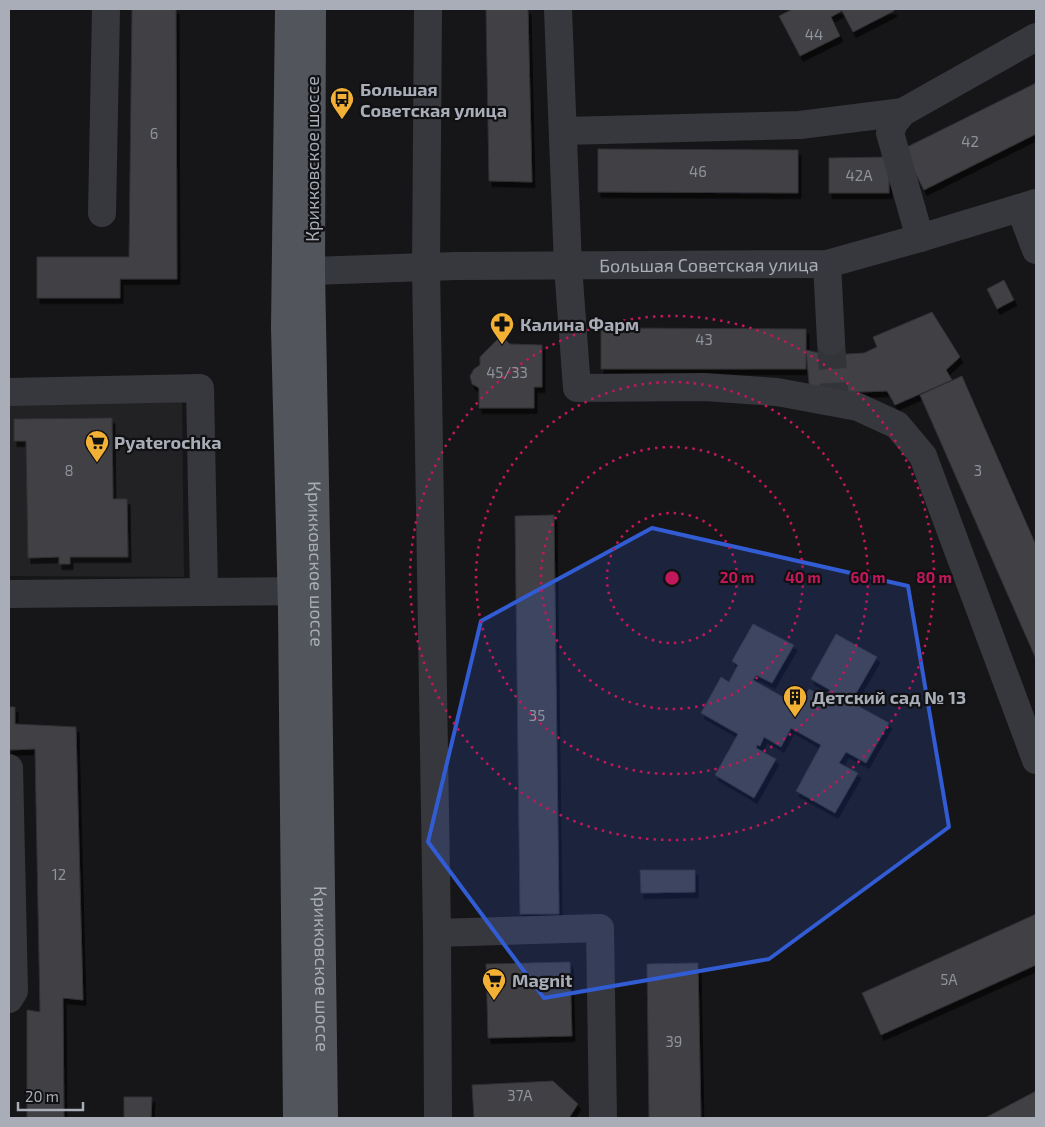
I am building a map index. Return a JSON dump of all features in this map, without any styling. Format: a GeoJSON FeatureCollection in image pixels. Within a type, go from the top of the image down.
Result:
{"type":"FeatureCollection","features":[{"type":"Feature","properties":{"kind":"main road"},"geometry":{"type":"LineString","coordinates":[[289,9],[286,328],[304,591],[297,1118]]}},
{"type":"Feature","properties":{"kind":"main road","name":"Крикковское шоссе"},"geometry":{"type":"LineString","coordinates":[[312,9],[311,272],[304,591],[324,1118]]}},
{"type":"Feature","properties":{"kind":"street"},"geometry":{"type":"LineString","coordinates":[[102,213],[106,9]]}},
{"type":"Feature","properties":{"kind":"street"},"geometry":{"type":"LineString","coordinates":[[428,9],[426,268],[437,933],[438,1118]]}},
{"type":"Feature","properties":{"kind":"street"},"geometry":{"type":"LineString","coordinates":[[558,9],[568,266],[576,388],[704,387],[777,392],[858,407],[897,425],[923,456],[1036,760]]}},
{"type":"Feature","properties":{"kind":"street"},"geometry":{"type":"LineString","coordinates":[[920,238],[890,133],[894,123],[903,112],[1036,37]]}},
{"type":"Feature","properties":{"kind":"street"},"geometry":{"type":"LineString","coordinates":[[563,131],[800,125],[903,112]]}},
{"type":"Feature","properties":{"kind":"street"},"geometry":{"type":"LineString","coordinates":[[1028,206],[1036,250]]}},
{"type":"Feature","properties":{"kind":"street","name":"Большая Советская улица"},"geometry":{"type":"LineString","coordinates":[[311,272],[426,268],[827,264],[1028,206]]}},
{"type":"Feature","properties":{"kind":"street"},"geometry":{"type":"LineString","coordinates":[[827,264],[831,341]]}},
{"type":"Feature","properties":{"kind":"street"},"geometry":{"type":"LineString","coordinates":[[9,392],[200,388],[204,592]]}},
{"type":"Feature","properties":{"kind":"street"},"geometry":{"type":"LineString","coordinates":[[9,594],[304,591]]}},
{"type":"Feature","properties":{"kind":"street"},"geometry":{"type":"LineString","coordinates":[[9,768],[14,991],[9,999]]}},
{"type":"Feature","properties":{"kind":"street"},"geometry":{"type":"LineString","coordinates":[[437,933],[600,928],[603,1118]]}},
{"type":"Feature","properties":{"kind":"highlighted area"},"geometry":{"type":"Polygon","coordinates":[[[652,528],[908,586],[949,827],[769,959],[544,998],[428,842],[481,621],[652,528]]]}},
{"type":"Feature","properties":{"kind":"shaded area"},"geometry":{"type":"Polygon","coordinates":[[[182,399],[184,577],[9,576],[9,402],[182,399]]]}},
{"type":"Feature","properties":{"kind":"building"},"geometry":{"type":"Polygon","coordinates":[[[132,9],[176,9],[177,279],[120,279],[120,298],[37,298],[37,257],[129,257],[132,9]]]}},
{"type":"Feature","properties":{"kind":"building"},"geometry":{"type":"Polygon","coordinates":[[[486,9],[528,9],[532,182],[489,181],[486,9]]]}},
{"type":"Feature","properties":{"kind":"building"},"geometry":{"type":"Polygon","coordinates":[[[793,9],[893,9],[894,11],[853,32],[842,11],[831,17],[840,36],[800,56],[779,16],[793,9]]]}},
{"type":"Feature","properties":{"kind":"building"},"geometry":{"type":"Polygon","coordinates":[[[1036,83],[1036,134],[924,190],[903,149],[1036,83]]]}},
{"type":"Feature","properties":{"kind":"building"},"geometry":{"type":"Polygon","coordinates":[[[598,149],[798,150],[798,193],[598,192],[598,149]]]}},
{"type":"Feature","properties":{"kind":"building"},"geometry":{"type":"Polygon","coordinates":[[[889,157],[889,193],[829,193],[829,158],[889,157]]]}},
{"type":"Feature","properties":{"kind":"building"},"geometry":{"type":"Polygon","coordinates":[[[1004,280],[1014,300],[997,309],[987,289],[1004,280]]]}},
{"type":"Feature","properties":{"kind":"building"},"geometry":{"type":"Polygon","coordinates":[[[932,312],[960,357],[946,370],[952,380],[895,405],[887,391],[810,394],[806,350],[829,355],[864,353],[877,347],[873,337],[932,312]]]}},
{"type":"Feature","properties":{"kind":"building"},"geometry":{"type":"Polygon","coordinates":[[[601,328],[806,329],[806,369],[601,369],[601,328]]]}},
{"type":"Feature","properties":{"kind":"building"},"geometry":{"type":"Polygon","coordinates":[[[501,336],[510,344],[542,345],[542,387],[534,387],[534,408],[479,408],[479,388],[472,384],[470,376],[474,369],[480,365],[480,357],[501,336]]]}},
{"type":"Feature","properties":{"kind":"building"},"geometry":{"type":"Polygon","coordinates":[[[962,376],[1036,545],[1036,659],[920,395],[962,376]]]}},
{"type":"Feature","properties":{"kind":"building"},"geometry":{"type":"Polygon","coordinates":[[[112,418],[113,499],[127,499],[128,557],[70,557],[70,564],[59,564],[59,557],[28,558],[26,441],[14,441],[14,419],[112,418]]]}},
{"type":"Feature","properties":{"kind":"building"},"geometry":{"type":"Polygon","coordinates":[[[554,515],[559,914],[520,914],[515,516],[554,515]]]}},
{"type":"Feature","properties":{"kind":"building","name":"Детский сад № 13"},"geometry":{"type":"Polygon","coordinates":[[[753,624],[794,645],[772,683],[756,675],[753,680],[799,706],[809,689],[825,697],[830,690],[811,679],[836,634],[877,657],[851,702],[889,723],[866,763],[846,752],[839,763],[858,773],[835,813],[796,791],[821,745],[791,728],[781,747],[764,737],[760,746],[757,745],[756,748],[776,759],[754,798],[715,775],[738,734],[701,713],[721,677],[729,682],[738,665],[732,661],[753,624]]]}},
{"type":"Feature","properties":{"kind":"building"},"geometry":{"type":"Polygon","coordinates":[[[9,707],[15,707],[15,724],[76,727],[83,1000],[63,998],[64,1118],[27,1118],[27,1010],[40,1012],[35,749],[9,750],[9,707]]]}},
{"type":"Feature","properties":{"kind":"building"},"geometry":{"type":"Polygon","coordinates":[[[640,870],[695,870],[695,892],[641,893],[640,870]]]}},
{"type":"Feature","properties":{"kind":"building"},"geometry":{"type":"Polygon","coordinates":[[[1036,914],[1036,965],[881,1035],[862,993],[1036,914]]]}},
{"type":"Feature","properties":{"kind":"building"},"geometry":{"type":"Polygon","coordinates":[[[570,962],[572,1036],[488,1038],[486,964],[570,962]]]}},
{"type":"Feature","properties":{"kind":"building"},"geometry":{"type":"Polygon","coordinates":[[[698,963],[701,1118],[649,1118],[647,964],[698,963]]]}},
{"type":"Feature","properties":{"kind":"building"},"geometry":{"type":"Polygon","coordinates":[[[553,1081],[578,1104],[569,1118],[474,1118],[472,1085],[553,1081]]]}},
{"type":"Feature","properties":{"kind":"building"},"geometry":{"type":"Polygon","coordinates":[[[1036,1091],[1036,1118],[985,1118],[1036,1091]]]}},
{"type":"Feature","properties":{"kind":"building"},"geometry":{"type":"Polygon","coordinates":[[[124,1097],[152,1097],[151,1118],[124,1118],[124,1097]]]}},
{"type":"Feature","properties":{"kind":"tunnel"},"geometry":{"type":"LineString","coordinates":[[831,341],[835,403]]}},
{"type":"Feature","properties":{"kind":"place","name":"Большая Советская улица"},"geometry":{"type":"Point","coordinates":[342,120]}},
{"type":"Feature","properties":{"kind":"place","name":"Калина Фарм"},"geometry":{"type":"Point","coordinates":[502,345]}},
{"type":"Feature","properties":{"kind":"place","name":"Pyaterochka"},"geometry":{"type":"Point","coordinates":[97,463]}},
{"type":"Feature","properties":{"kind":"place","name":"Детский сад № 13"},"geometry":{"type":"Point","coordinates":[795,718]}},
{"type":"Feature","properties":{"kind":"place","name":"Magnit"},"geometry":{"type":"Point","coordinates":[494,1001]}}]}
